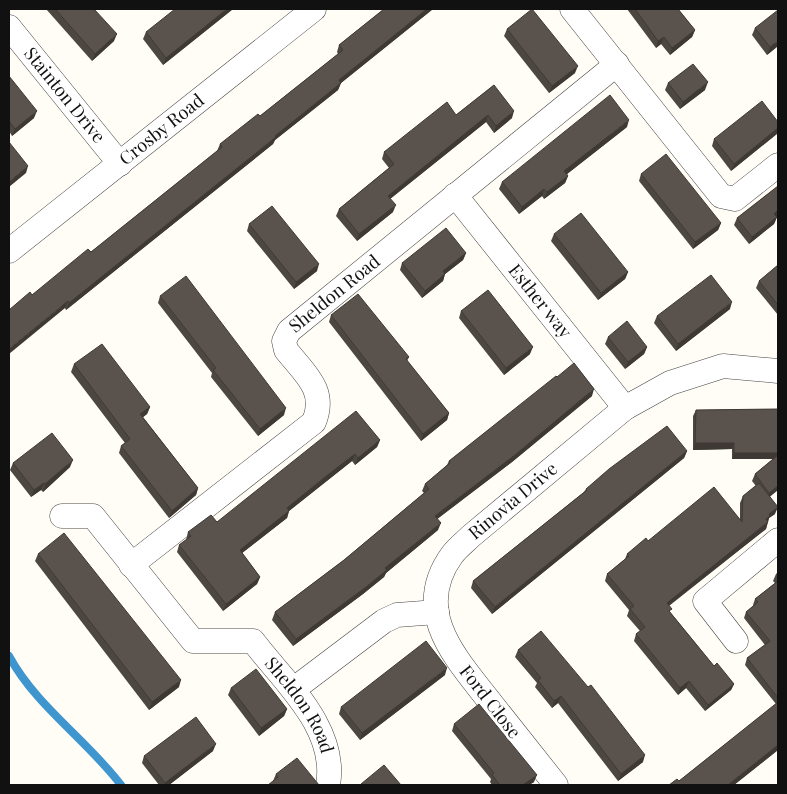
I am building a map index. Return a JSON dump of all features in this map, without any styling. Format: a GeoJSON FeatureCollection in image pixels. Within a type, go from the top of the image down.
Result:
{"type":"FeatureCollection","features":[{"type":"Feature","properties":{"kind":"street","name":"Crosby Road"},"geometry":{"type":"LineString","coordinates":[[9,251],[314,9]]}},
{"type":"Feature","properties":{"kind":"street"},"geometry":{"type":"LineString","coordinates":[[572,9],[721,196],[735,199],[778,165]]}},
{"type":"Feature","properties":{"kind":"street","name":"Stainton Drive"},"geometry":{"type":"LineString","coordinates":[[9,27],[120,164]]}},
{"type":"Feature","properties":{"kind":"street","name":"Sheldon Road"},"geometry":{"type":"LineString","coordinates":[[131,565],[314,422],[320,408],[319,396],[286,350],[284,341],[288,331],[617,64]]}},
{"type":"Feature","properties":{"kind":"street","name":"Esther way"},"geometry":{"type":"LineString","coordinates":[[455,195],[625,408]]}},
{"type":"Feature","properties":{"kind":"street","name":"Rinovia Drive"},"geometry":{"type":"LineString","coordinates":[[437,612],[437,594],[441,577],[452,555],[471,536],[625,408],[670,383],[723,366],[778,371]]}},
{"type":"Feature","properties":{"kind":"street","name":"Sheldon Road"},"geometry":{"type":"LineString","coordinates":[[62,516],[93,516],[193,641],[253,641],[279,675],[294,689],[308,709],[318,729],[328,759],[328,785]]}},
{"type":"Feature","properties":{"kind":"street"},"geometry":{"type":"LineString","coordinates":[[736,641],[705,601],[778,540]]}},
{"type":"Feature","properties":{"kind":"street"},"geometry":{"type":"LineString","coordinates":[[294,689],[384,621],[397,614],[437,612]]}},
{"type":"Feature","properties":{"kind":"street","name":"Ford Close"},"geometry":{"type":"LineString","coordinates":[[437,612],[440,631],[454,656],[556,785]]}},
{"type":"Feature","properties":{"kind":"building"},"geometry":{"type":"Polygon","coordinates":[[[55,9],[94,9],[117,34],[95,54],[55,9]]]}},
{"type":"Feature","properties":{"kind":"building"},"geometry":{"type":"Polygon","coordinates":[[[175,9],[227,9],[166,58],[146,32],[175,9]]]}},
{"type":"Feature","properties":{"kind":"building"},"geometry":{"type":"Polygon","coordinates":[[[384,9],[427,9],[339,80],[341,83],[276,137],[9,349],[9,310],[30,292],[32,295],[88,249],[91,252],[222,147],[220,144],[258,114],[260,116],[343,50],[339,45],[384,9]]]}},
{"type":"Feature","properties":{"kind":"building"},"geometry":{"type":"Polygon","coordinates":[[[532,9],[578,66],[552,86],[507,29],[532,9]]]}},
{"type":"Feature","properties":{"kind":"building"},"geometry":{"type":"Polygon","coordinates":[[[635,9],[678,9],[695,30],[672,48],[664,37],[658,41],[635,9]]]}},
{"type":"Feature","properties":{"kind":"building"},"geometry":{"type":"Polygon","coordinates":[[[778,10],[778,41],[770,47],[755,28],[778,10]]]}},
{"type":"Feature","properties":{"kind":"building"},"geometry":{"type":"Polygon","coordinates":[[[693,64],[708,82],[683,102],[668,83],[693,64]]]}},
{"type":"Feature","properties":{"kind":"building"},"geometry":{"type":"Polygon","coordinates":[[[9,76],[37,111],[15,129],[9,121],[9,76]]]}},
{"type":"Feature","properties":{"kind":"building"},"geometry":{"type":"Polygon","coordinates":[[[494,85],[514,111],[496,126],[488,115],[388,196],[396,205],[359,234],[339,209],[394,164],[384,152],[447,102],[456,115],[494,85]]]}},
{"type":"Feature","properties":{"kind":"building"},"geometry":{"type":"Polygon","coordinates":[[[610,95],[629,120],[564,171],[568,176],[547,192],[544,189],[522,207],[502,182],[610,95]]]}},
{"type":"Feature","properties":{"kind":"building"},"geometry":{"type":"Polygon","coordinates":[[[762,101],[778,122],[778,128],[734,164],[714,139],[762,101]]]}},
{"type":"Feature","properties":{"kind":"building"},"geometry":{"type":"Polygon","coordinates":[[[9,142],[28,166],[9,182],[9,142]]]}},
{"type":"Feature","properties":{"kind":"building"},"geometry":{"type":"Polygon","coordinates":[[[666,154],[721,223],[695,242],[641,174],[666,154]]]}},
{"type":"Feature","properties":{"kind":"building"},"geometry":{"type":"Polygon","coordinates":[[[778,186],[778,210],[774,214],[777,217],[752,237],[737,218],[778,186]]]}},
{"type":"Feature","properties":{"kind":"building"},"geometry":{"type":"Polygon","coordinates":[[[272,206],[319,264],[296,282],[249,224],[272,206]]]}},
{"type":"Feature","properties":{"kind":"building"},"geometry":{"type":"Polygon","coordinates":[[[581,213],[628,272],[601,293],[554,234],[581,213]]]}},
{"type":"Feature","properties":{"kind":"building"},"geometry":{"type":"Polygon","coordinates":[[[446,228],[466,253],[443,271],[445,274],[425,291],[402,263],[446,228]]]}},
{"type":"Feature","properties":{"kind":"building"},"geometry":{"type":"Polygon","coordinates":[[[778,265],[778,305],[759,281],[778,265]]]}},
{"type":"Feature","properties":{"kind":"building"},"geometry":{"type":"Polygon","coordinates":[[[711,275],[732,302],[678,344],[657,316],[711,275]]]}},
{"type":"Feature","properties":{"kind":"building"},"geometry":{"type":"Polygon","coordinates":[[[186,276],[286,408],[260,429],[213,370],[216,368],[160,296],[186,276]]]}},
{"type":"Feature","properties":{"kind":"building"},"geometry":{"type":"Polygon","coordinates":[[[488,290],[533,347],[506,368],[461,311],[488,290]]]}},
{"type":"Feature","properties":{"kind":"building"},"geometry":{"type":"Polygon","coordinates":[[[358,294],[409,357],[406,359],[449,413],[423,434],[331,315],[358,294]]]}},
{"type":"Feature","properties":{"kind":"building"},"geometry":{"type":"Polygon","coordinates":[[[627,321],[647,347],[628,362],[608,337],[627,321]]]}},
{"type":"Feature","properties":{"kind":"building"},"geometry":{"type":"Polygon","coordinates":[[[102,344],[150,407],[140,414],[198,488],[172,511],[121,446],[130,439],[74,364],[102,344]]]}},
{"type":"Feature","properties":{"kind":"building"},"geometry":{"type":"Polygon","coordinates":[[[574,363],[594,389],[515,455],[435,516],[441,523],[385,568],[387,570],[296,639],[275,612],[344,560],[429,489],[425,484],[450,463],[449,461],[574,363]]]}},
{"type":"Feature","properties":{"kind":"building"},"geometry":{"type":"Polygon","coordinates":[[[778,409],[778,453],[734,453],[734,443],[695,443],[696,410],[778,409]]]}},
{"type":"Feature","properties":{"kind":"building"},"geometry":{"type":"Polygon","coordinates":[[[356,411],[380,440],[358,458],[355,454],[325,477],[287,508],[289,511],[240,550],[260,577],[226,604],[179,545],[191,536],[188,532],[211,515],[217,522],[356,411]]]}},
{"type":"Feature","properties":{"kind":"building"},"geometry":{"type":"Polygon","coordinates":[[[667,426],[687,451],[495,607],[473,581],[587,490],[609,469],[667,426]]]}},
{"type":"Feature","properties":{"kind":"building"},"geometry":{"type":"Polygon","coordinates":[[[52,433],[73,460],[45,484],[34,490],[13,463],[52,433]]]}},
{"type":"Feature","properties":{"kind":"building"},"geometry":{"type":"Polygon","coordinates":[[[778,455],[778,486],[769,493],[755,474],[778,455]]]}},
{"type":"Feature","properties":{"kind":"building"},"geometry":{"type":"Polygon","coordinates":[[[759,483],[778,507],[769,514],[770,516],[766,519],[768,522],[667,603],[672,609],[669,611],[714,666],[717,663],[734,684],[708,705],[689,681],[680,688],[636,634],[645,627],[630,609],[634,606],[607,574],[629,556],[627,554],[646,538],[648,541],[714,487],[742,522],[743,496],[759,483]]]}},
{"type":"Feature","properties":{"kind":"building"},"geometry":{"type":"Polygon","coordinates":[[[64,533],[181,680],[152,702],[38,554],[64,533]]]}},
{"type":"Feature","properties":{"kind":"building"},"geometry":{"type":"Polygon","coordinates":[[[778,581],[778,698],[747,658],[770,641],[746,612],[758,602],[755,599],[778,581]]]}},
{"type":"Feature","properties":{"kind":"building"},"geometry":{"type":"Polygon","coordinates":[[[541,631],[588,687],[591,685],[645,755],[621,774],[561,696],[554,701],[538,680],[541,678],[518,650],[541,631]]]}},
{"type":"Feature","properties":{"kind":"building"},"geometry":{"type":"Polygon","coordinates":[[[426,641],[447,668],[362,733],[341,707],[426,641]]]}},
{"type":"Feature","properties":{"kind":"building"},"geometry":{"type":"Polygon","coordinates":[[[256,669],[287,709],[261,728],[231,688],[256,669]]]}},
{"type":"Feature","properties":{"kind":"building"},"geometry":{"type":"Polygon","coordinates":[[[778,702],[778,745],[728,785],[669,785],[677,779],[679,781],[778,702]]]}},
{"type":"Feature","properties":{"kind":"building"},"geometry":{"type":"Polygon","coordinates":[[[479,704],[537,775],[523,785],[500,785],[492,775],[494,773],[454,724],[479,704]]]}},
{"type":"Feature","properties":{"kind":"building"},"geometry":{"type":"Polygon","coordinates":[[[196,717],[216,744],[165,783],[144,756],[196,717]]]}},
{"type":"Feature","properties":{"kind":"building"},"geometry":{"type":"Polygon","coordinates":[[[297,758],[319,785],[268,785],[278,777],[276,774],[297,758]]]}},
{"type":"Feature","properties":{"kind":"building"},"geometry":{"type":"Polygon","coordinates":[[[384,765],[401,785],[361,785],[361,784],[384,765]]]}},
{"type":"Feature","properties":{"kind":"waterway"},"geometry":{"type":"LineString","coordinates":[[9,656],[33,691],[121,785]]}}]}
